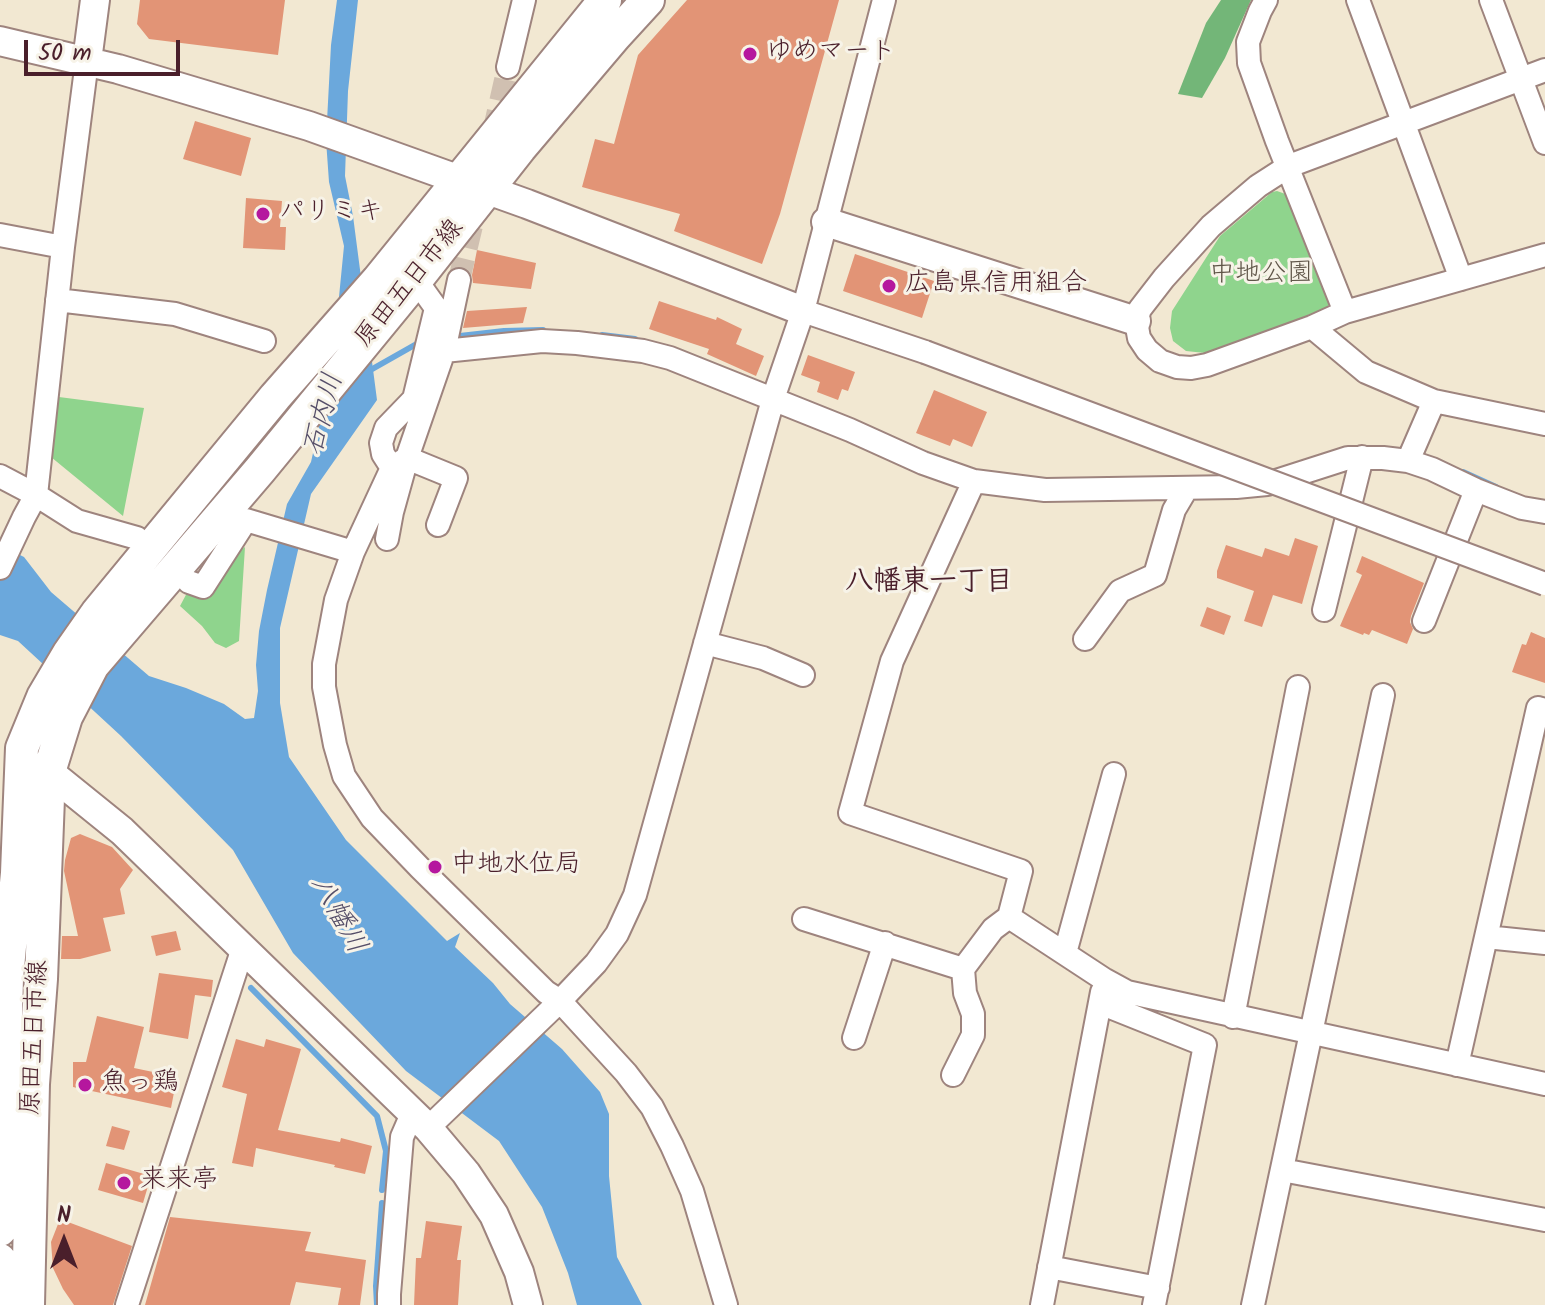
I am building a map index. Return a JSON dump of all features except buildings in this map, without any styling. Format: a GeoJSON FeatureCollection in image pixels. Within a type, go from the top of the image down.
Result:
{"type":"FeatureCollection","features":[{"type":"Feature","properties":{"kind":"main road","name":"原田五日市線"},"geometry":{"type":"LineString","coordinates":[[28,1305],[33,1084],[41,979],[51,716],[69,653],[97,613],[144,581],[260,470],[376,329],[416,280],[474,184],[605,0]]}},
{"type":"Feature","properties":{"kind":"main road","name":"原田五日市線"},"geometry":{"type":"LineString","coordinates":[[144,581],[275,397],[378,280],[474,184],[539,126],[648,0]]}},
{"type":"Feature","properties":{"kind":"main road","name":"原田五日市線"},"geometry":{"type":"LineString","coordinates":[[0,1230],[3,978],[17,873],[11,737],[51,716]]}},
{"type":"Feature","properties":{"kind":"main road"},"geometry":{"type":"LineString","coordinates":[[11,737],[49,772]]}},
{"type":"Feature","properties":{"kind":"main road"},"geometry":{"type":"LineString","coordinates":[[0,1260],[1,1305]]}},
{"type":"Feature","properties":{"kind":"street"},"geometry":{"type":"LineString","coordinates":[[0,568],[36,495],[63,247],[95,0]]}},
{"type":"Feature","properties":{"kind":"street"},"geometry":{"type":"LineString","coordinates":[[508,67],[524,0]]}},
{"type":"Feature","properties":{"kind":"street"},"geometry":{"type":"LineString","coordinates":[[389,1305],[402,1137],[427,1120],[555,1006],[596,963],[617,934],[635,895],[775,393],[803,311],[884,0]]}},
{"type":"Feature","properties":{"kind":"street"},"geometry":{"type":"LineString","coordinates":[[1266,0],[1248,42],[1249,63],[1345,312]]}},
{"type":"Feature","properties":{"kind":"street"},"geometry":{"type":"LineString","coordinates":[[1358,0],[1461,279]]}},
{"type":"Feature","properties":{"kind":"street"},"geometry":{"type":"LineString","coordinates":[[1491,0],[1545,143]]}},
{"type":"Feature","properties":{"kind":"street"},"geometry":{"type":"LineString","coordinates":[[0,41],[87,61],[309,126],[474,184],[803,311],[925,352],[1545,584]]}},
{"type":"Feature","properties":{"kind":"street"},"geometry":{"type":"LineString","coordinates":[[1545,70],[1289,166],[1258,186],[1201,237],[1156,287],[1140,309],[1136,321],[1139,338],[1160,361],[1177,367],[1207,365],[1345,312],[1545,255]]}},
{"type":"Feature","properties":{"kind":"street"},"geometry":{"type":"LineString","coordinates":[[826,222],[1136,321]]}},
{"type":"Feature","properties":{"kind":"street"},"geometry":{"type":"LineString","coordinates":[[0,235],[63,247]]}},
{"type":"Feature","properties":{"kind":"street"},"geometry":{"type":"LineString","coordinates":[[416,280],[436,308],[438,341]]}},
{"type":"Feature","properties":{"kind":"street"},"geometry":{"type":"LineString","coordinates":[[387,539],[400,463],[459,280]]}},
{"type":"Feature","properties":{"kind":"street"},"geometry":{"type":"LineString","coordinates":[[57,300],[175,314],[264,341]]}},
{"type":"Feature","properties":{"kind":"street"},"geometry":{"type":"LineString","coordinates":[[1312,327],[1366,372],[1434,401],[1545,424]]}},
{"type":"Feature","properties":{"kind":"street"},"geometry":{"type":"LineString","coordinates":[[438,341],[577,343],[643,351],[670,358],[775,393],[923,463],[974,481],[1045,490],[1236,487],[1267,484],[1348,458],[1411,453],[1432,469],[1476,490],[1522,508],[1545,512]]}},
{"type":"Feature","properties":{"kind":"street"},"geometry":{"type":"LineString","coordinates":[[1411,453],[1434,401]]}},
{"type":"Feature","properties":{"kind":"street"},"geometry":{"type":"LineString","coordinates":[[1324,610],[1362,457]]}},
{"type":"Feature","properties":{"kind":"street"},"geometry":{"type":"LineString","coordinates":[[400,463],[456,478],[438,525]]}},
{"type":"Feature","properties":{"kind":"street"},"geometry":{"type":"LineString","coordinates":[[400,463],[344,549],[324,664],[328,713],[344,776],[372,818],[393,841],[546,992],[555,1006],[626,1073],[652,1107],[692,1191],[726,1305]]}},
{"type":"Feature","properties":{"kind":"street"},"geometry":{"type":"LineString","coordinates":[[0,476],[77,521],[137,538]]}},
{"type":"Feature","properties":{"kind":"street"},"geometry":{"type":"LineString","coordinates":[[953,1075],[973,1035],[973,1014],[965,993],[963,969],[993,929],[1009,917],[1021,871],[850,813],[892,661],[974,481]]}},
{"type":"Feature","properties":{"kind":"street"},"geometry":{"type":"LineString","coordinates":[[1085,639],[1120,591],[1155,575],[1174,510],[1187,488]]}},
{"type":"Feature","properties":{"kind":"street"},"geometry":{"type":"LineString","coordinates":[[1424,621],[1476,490]]}},
{"type":"Feature","properties":{"kind":"street"},"geometry":{"type":"LineString","coordinates":[[189,582],[203,587],[246,520],[344,549]]}},
{"type":"Feature","properties":{"kind":"street"},"geometry":{"type":"LineString","coordinates":[[705,643],[763,658],[803,675]]}},
{"type":"Feature","properties":{"kind":"street"},"geometry":{"type":"LineString","coordinates":[[1233,1017],[1298,687]]}},
{"type":"Feature","properties":{"kind":"street"},"geometry":{"type":"LineString","coordinates":[[1253,1305],[1383,695]]}},
{"type":"Feature","properties":{"kind":"street"},"geometry":{"type":"LineString","coordinates":[[1457,1065],[1538,708],[1545,710]]}},
{"type":"Feature","properties":{"kind":"street"},"geometry":{"type":"LineString","coordinates":[[49,772],[122,831],[427,1120],[494,1215],[519,1272],[528,1305]]}},
{"type":"Feature","properties":{"kind":"street"},"geometry":{"type":"LineString","coordinates":[[1065,953],[1114,774]]}},
{"type":"Feature","properties":{"kind":"street"},"geometry":{"type":"LineString","coordinates":[[1009,917],[1127,992],[1545,1084]]}},
{"type":"Feature","properties":{"kind":"street"},"geometry":{"type":"LineString","coordinates":[[804,919],[963,969]]}},
{"type":"Feature","properties":{"kind":"street"},"geometry":{"type":"LineString","coordinates":[[1486,937],[1545,943]]}},
{"type":"Feature","properties":{"kind":"street"},"geometry":{"type":"LineString","coordinates":[[854,1038],[885,943]]}},
{"type":"Feature","properties":{"kind":"street"},"geometry":{"type":"LineString","coordinates":[[127,1305],[243,948]]}},
{"type":"Feature","properties":{"kind":"street"},"geometry":{"type":"LineString","coordinates":[[3,978],[41,979]]}},
{"type":"Feature","properties":{"kind":"street"},"geometry":{"type":"LineString","coordinates":[[1042,1305],[1105,980]]}},
{"type":"Feature","properties":{"kind":"street"},"geometry":{"type":"LineString","coordinates":[[1049,1267],[1156,1297],[1205,1045],[1100,1003]]}},
{"type":"Feature","properties":{"kind":"street"},"geometry":{"type":"LineString","coordinates":[[1282,1170],[1545,1220]]}},
{"type":"Feature","properties":{"kind":"green space"},"geometry":{"type":"Polygon","coordinates":[[[1221,0],[1251,0],[1225,58],[1202,98],[1178,94],[1206,23],[1221,0]]]}},
{"type":"Feature","properties":{"kind":"green space","name":"中地公園"},"geometry":{"type":"Polygon","coordinates":[[[1277,191],[1291,196],[1329,294],[1329,305],[1292,325],[1205,353],[1186,351],[1173,341],[1170,328],[1172,311],[1220,236],[1277,191]]]}},
{"type":"Feature","properties":{"kind":"green space"},"geometry":{"type":"Polygon","coordinates":[[[59,397],[144,408],[123,516],[51,457],[59,397]]]}},
{"type":"Feature","properties":{"kind":"green space"},"geometry":{"type":"Polygon","coordinates":[[[245,547],[239,641],[226,648],[215,643],[180,606],[188,591],[210,596],[233,556],[245,547]]]}},
{"type":"Feature","properties":{"kind":"water"},"geometry":{"type":"Polygon","coordinates":[[[337,0],[358,0],[348,91],[345,176],[377,400],[311,494],[280,628],[280,703],[289,757],[346,840],[447,941],[460,933],[455,947],[510,1004],[562,1049],[600,1092],[609,1114],[609,1176],[617,1257],[642,1305],[577,1305],[542,1207],[499,1141],[406,1071],[293,953],[233,850],[121,736],[18,641],[0,635],[0,545],[24,557],[51,592],[149,676],[224,704],[245,719],[254,718],[258,691],[256,665],[259,631],[267,590],[287,504],[311,462],[332,368],[344,246],[329,182],[326,140],[331,45],[337,0]]]}},
{"type":"Feature","properties":{"kind":"waterway"},"geometry":{"type":"LineString","coordinates":[[451,337],[543,330]]}},
{"type":"Feature","properties":{"kind":"waterway"},"geometry":{"type":"LineString","coordinates":[[602,335],[635,339]]}},
{"type":"Feature","properties":{"kind":"waterway"},"geometry":{"type":"LineString","coordinates":[[367,372],[420,342]]}},
{"type":"Feature","properties":{"kind":"waterway"},"geometry":{"type":"LineString","coordinates":[[1463,472],[1496,487]]}},
{"type":"Feature","properties":{"kind":"waterway"},"geometry":{"type":"LineString","coordinates":[[251,988],[377,1116],[386,1151],[382,1190]]}},
{"type":"Feature","properties":{"kind":"waterway"},"geometry":{"type":"LineString","coordinates":[[377,1305],[382,1203]]}},
{"type":"Feature","properties":{"kind":"tunnel"},"geometry":{"type":"LineString","coordinates":[[493,133],[508,67]]}},
{"type":"Feature","properties":{"kind":"tunnel"},"geometry":{"type":"LineString","coordinates":[[459,280],[475,213]]}},
{"type":"Feature","properties":{"kind":"place","name":"ゆめマート"},"geometry":{"type":"Point","coordinates":[750,54]}},
{"type":"Feature","properties":{"kind":"place","name":"パリミキ"},"geometry":{"type":"Point","coordinates":[263,214]}},
{"type":"Feature","properties":{"kind":"place","name":"広島県信用組合"},"geometry":{"type":"Point","coordinates":[889,286]}},
{"type":"Feature","properties":{"kind":"place","name":"中地水位局"},"geometry":{"type":"Point","coordinates":[435,867]}},
{"type":"Feature","properties":{"kind":"place","name":"魚っ鶏"},"geometry":{"type":"Point","coordinates":[85,1085]}},
{"type":"Feature","properties":{"kind":"place","name":"来来亭"},"geometry":{"type":"Point","coordinates":[124,1183]}},
{"type":"Feature","properties":{"kind":"district","name":"八幡東一丁目"},"geometry":{"type":"Point","coordinates":[929,584]}},
{"type":"Feature","properties":{"kind":"water label","name":"石内川"},"geometry":{"type":"Point","coordinates":[326,415]}},
{"type":"Feature","properties":{"kind":"water label","name":"八幡川"},"geometry":{"type":"Point","coordinates":[336,916]}}]}
